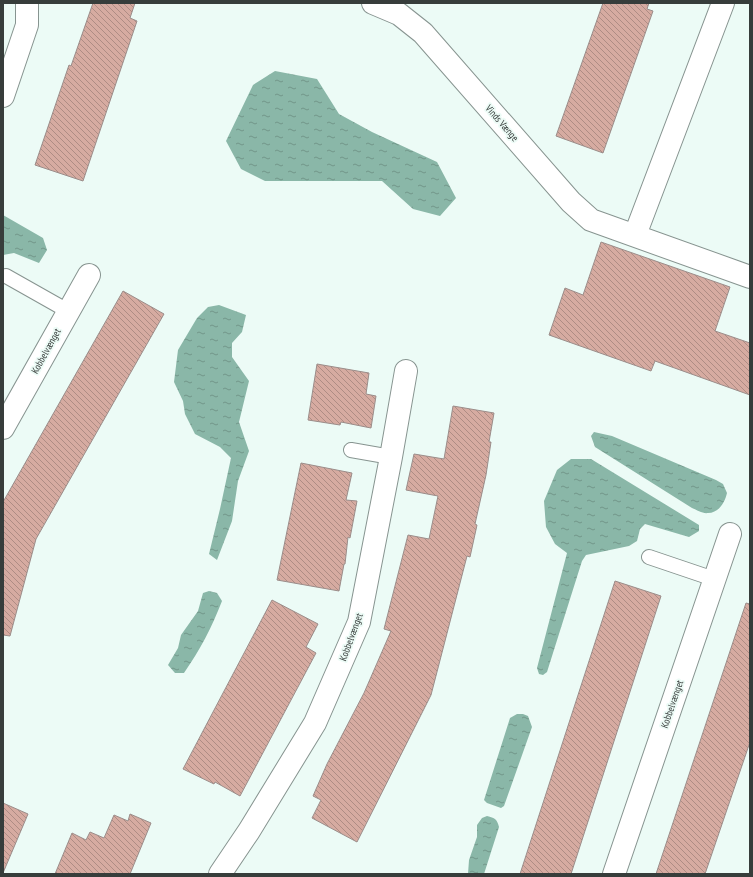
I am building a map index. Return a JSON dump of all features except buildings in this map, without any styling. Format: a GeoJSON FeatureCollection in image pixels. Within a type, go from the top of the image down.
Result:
{"type":"FeatureCollection","features":[{"type":"Feature","properties":{"kind":"street"},"geometry":{"type":"LineString","coordinates":[[3,96],[28,25],[27,3]]}},
{"type":"Feature","properties":{"kind":"street","name":"Vinds Vænge"},"geometry":{"type":"LineString","coordinates":[[373,3],[399,14],[424,33],[571,202],[591,220],[750,277]]}},
{"type":"Feature","properties":{"kind":"street"},"geometry":{"type":"LineString","coordinates":[[635,235],[722,3]]}},
{"type":"Feature","properties":{"kind":"street","name":"Kobbelvænget"},"geometry":{"type":"LineString","coordinates":[[3,428],[89,275]]}},
{"type":"Feature","properties":{"kind":"street","name":"Kobbelvænget"},"geometry":{"type":"LineString","coordinates":[[220,874],[249,831],[315,723],[359,622],[406,371]]}},
{"type":"Feature","properties":{"kind":"street","name":"Kobbelvænget"},"geometry":{"type":"LineString","coordinates":[[614,874],[730,534]]}},
{"type":"Feature","properties":{"kind":"lane"},"geometry":{"type":"LineString","coordinates":[[6,276],[68,311]]}},
{"type":"Feature","properties":{"kind":"lane"},"geometry":{"type":"LineString","coordinates":[[350,450],[391,457]]}},
{"type":"Feature","properties":{"kind":"lane"},"geometry":{"type":"LineString","coordinates":[[649,557],[714,580]]}},
{"type":"Feature","properties":{"kind":"water"},"geometry":{"type":"Polygon","coordinates":[[[275,71],[317,79],[339,114],[372,132],[437,162],[456,198],[440,216],[413,209],[382,181],[265,181],[241,169],[226,141],[253,85],[275,71]]]}},
{"type":"Feature","properties":{"kind":"water"},"geometry":{"type":"Polygon","coordinates":[[[3,215],[43,238],[47,250],[39,263],[14,253],[3,255],[3,215]]]}},
{"type":"Feature","properties":{"kind":"water"},"geometry":{"type":"Polygon","coordinates":[[[219,305],[246,315],[242,332],[232,343],[232,357],[249,381],[239,422],[249,451],[238,481],[232,521],[217,560],[209,554],[231,458],[220,447],[195,434],[185,414],[183,401],[174,382],[178,350],[197,318],[208,307],[219,305]]]}},
{"type":"Feature","properties":{"kind":"water"},"geometry":{"type":"Polygon","coordinates":[[[594,432],[612,436],[716,480],[723,484],[727,493],[725,500],[718,509],[712,513],[700,512],[692,508],[595,447],[591,436],[594,432]]]}},
{"type":"Feature","properties":{"kind":"water"},"geometry":{"type":"Polygon","coordinates":[[[571,459],[591,459],[699,525],[699,531],[689,537],[645,524],[640,529],[637,541],[629,546],[586,555],[582,561],[547,672],[543,675],[539,674],[537,668],[567,553],[555,544],[546,527],[544,501],[557,470],[571,459]]]}},
{"type":"Feature","properties":{"kind":"water"},"geometry":{"type":"Polygon","coordinates":[[[209,591],[217,593],[222,601],[218,611],[210,629],[184,673],[175,673],[168,665],[178,648],[181,635],[198,611],[203,593],[209,591]]]}},
{"type":"Feature","properties":{"kind":"water"},"geometry":{"type":"Polygon","coordinates":[[[517,714],[528,716],[532,727],[504,806],[501,808],[487,803],[484,800],[510,718],[517,714]]]}},
{"type":"Feature","properties":{"kind":"water"},"geometry":{"type":"Polygon","coordinates":[[[487,816],[495,819],[499,827],[484,874],[468,874],[469,860],[477,837],[477,825],[482,818],[487,816]]]}}]}
